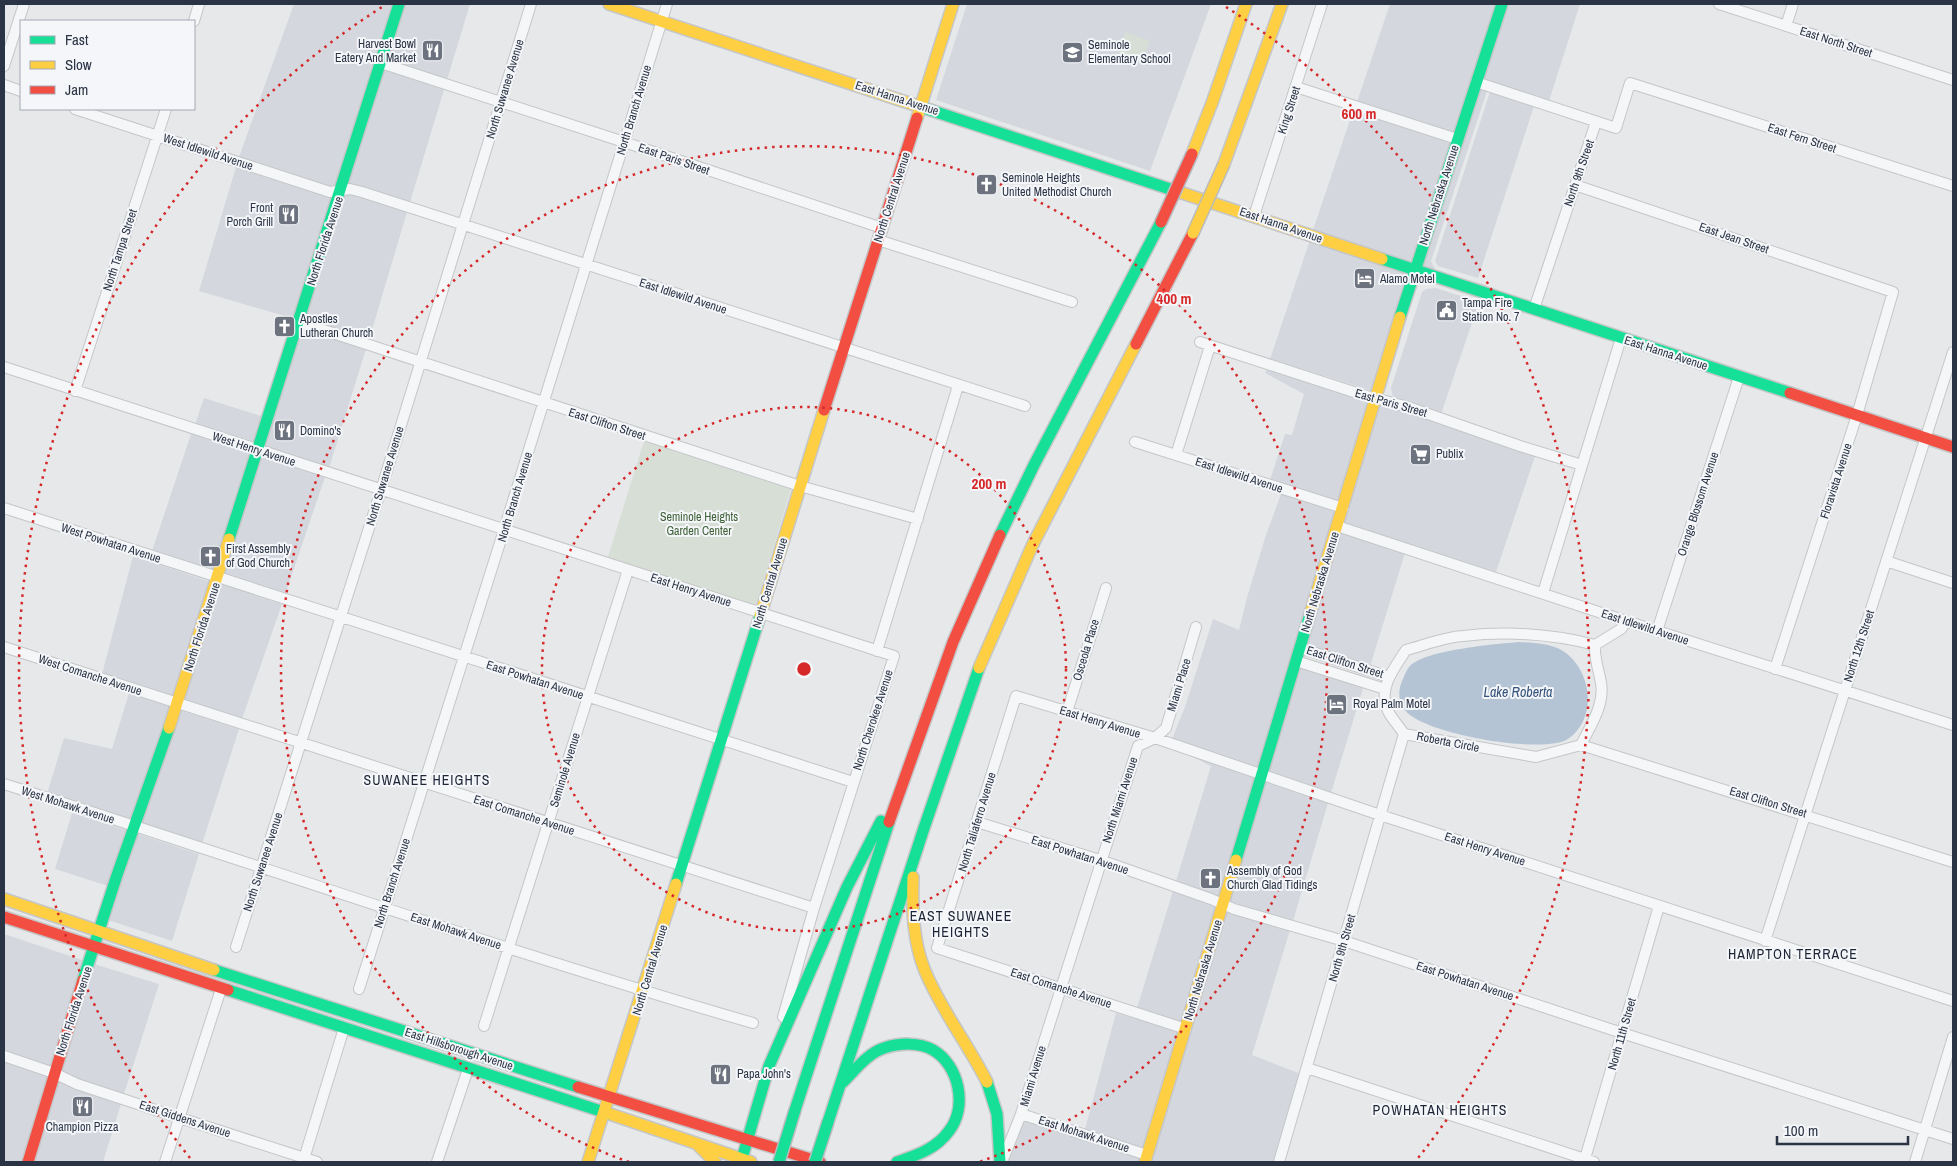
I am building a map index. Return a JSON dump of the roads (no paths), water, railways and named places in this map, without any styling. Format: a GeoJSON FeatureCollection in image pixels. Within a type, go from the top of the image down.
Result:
{"type":"FeatureCollection","features":[{"type":"Feature","properties":{"kind":"main road","name":"North Florida Avenue"},"geometry":{"type":"LineString","coordinates":[[28,1162],[99,932],[133,826],[177,704],[399,4]]}},
{"type":"Feature","properties":{"kind":"main road","name":"East Hanna Avenue"},"geometry":{"type":"LineString","coordinates":[[609,4],[1953,447]]}},
{"type":"Feature","properties":{"kind":"main road","name":"North Central Avenue"},"geometry":{"type":"LineString","coordinates":[[588,1162],[953,4]]}},
{"type":"Feature","properties":{"kind":"main road"},"geometry":{"type":"LineString","coordinates":[[779,1162],[902,783],[953,642],[990,556],[1034,465],[1161,222],[1192,154],[1212,103],[1246,4]]}},
{"type":"Feature","properties":{"kind":"main road"},"geometry":{"type":"LineString","coordinates":[[815,1162],[913,858],[968,698],[1022,566],[1066,476],[1193,233],[1224,164],[1282,4]]}},
{"type":"Feature","properties":{"kind":"main road","name":"North Nebraska Avenue"},"geometry":{"type":"LineString","coordinates":[[1146,1158],[1414,270],[1502,4]]}},
{"type":"Feature","properties":{"kind":"main road"},"geometry":{"type":"LineString","coordinates":[[745,1161],[747,1137],[769,1066],[848,887],[902,783]]}},
{"type":"Feature","properties":{"kind":"main road"},"geometry":{"type":"LineString","coordinates":[[913,858],[912,903],[915,932],[921,958],[925,971],[993,1098],[999,1127],[1001,1162]]}},
{"type":"Feature","properties":{"kind":"main road","name":"East Hillsborough Avenue"},"geometry":{"type":"LineString","coordinates":[[4,899],[99,932],[609,1097],[747,1137],[820,1162]]}},
{"type":"Feature","properties":{"kind":"main road","name":"East Hillsborough Avenue"},"geometry":{"type":"LineString","coordinates":[[4,918],[604,1112],[745,1161]]}},
{"type":"Feature","properties":{"kind":"main road"},"geometry":{"type":"LineString","coordinates":[[840,1084],[877,1052],[895,1045],[909,1044],[926,1048],[947,1062],[956,1077],[960,1093],[960,1106],[956,1121],[945,1137],[930,1149],[913,1158],[897,1162]]}},
{"type":"Feature","properties":{"kind":"main road"},"geometry":{"type":"LineString","coordinates":[[697,1144],[715,1162]]}},
{"type":"Feature","properties":{"kind":"street"},"geometry":{"type":"LineString","coordinates":[[4,66],[24,4]]}},
{"type":"Feature","properties":{"kind":"street"},"geometry":{"type":"LineString","coordinates":[[194,20],[199,4]]}},
{"type":"Feature","properties":{"kind":"street","name":"North Suwanee Avenue"},"geometry":{"type":"LineString","coordinates":[[236,947],[381,490],[531,4]]}},
{"type":"Feature","properties":{"kind":"street","name":"North Branch Avenue"},"geometry":{"type":"LineString","coordinates":[[359,989],[544,403],[667,4]]}},
{"type":"Feature","properties":{"kind":"street","name":"King Street"},"geometry":{"type":"LineString","coordinates":[[1254,216],[1322,4]]}},
{"type":"Feature","properties":{"kind":"street","name":"East North Street"},"geometry":{"type":"LineString","coordinates":[[1719,4],[1953,80]]}},
{"type":"Feature","properties":{"kind":"street"},"geometry":{"type":"LineString","coordinates":[[1786,26],[1793,4]]}},
{"type":"Feature","properties":{"kind":"street","name":"East Paris Street"},"geometry":{"type":"LineString","coordinates":[[381,63],[882,228]]}},
{"type":"Feature","properties":{"kind":"street"},"geometry":{"type":"LineString","coordinates":[[1476,82],[1596,122]]}},
{"type":"Feature","properties":{"kind":"street","name":"East Fern Street"},"geometry":{"type":"LineString","coordinates":[[1596,122],[1616,128],[1630,83],[1953,186]]}},
{"type":"Feature","properties":{"kind":"street"},"geometry":{"type":"LineString","coordinates":[[4,85],[20,91]]}},
{"type":"Feature","properties":{"kind":"street"},"geometry":{"type":"LineString","coordinates":[[1296,87],[1457,140]]}},
{"type":"Feature","properties":{"kind":"street","name":"West Idlewild Avenue"},"geometry":{"type":"LineString","coordinates":[[78,110],[330,192],[341,191]]}},
{"type":"Feature","properties":{"kind":"street","name":"North Tampa Street"},"geometry":{"type":"LineString","coordinates":[[75,391],[166,110]]}},
{"type":"Feature","properties":{"kind":"street","name":"North 9th Street"},"geometry":{"type":"LineString","coordinates":[[1534,309],[1596,122]]}},
{"type":"Feature","properties":{"kind":"street","name":"East Jean Street"},"geometry":{"type":"LineString","coordinates":[[1575,184],[1893,292]]}},
{"type":"Feature","properties":{"kind":"street","name":"East Idlewild Avenue"},"geometry":{"type":"LineString","coordinates":[[341,191],[350,189],[463,224],[843,349],[1025,406]]}},
{"type":"Feature","properties":{"kind":"street"},"geometry":{"type":"LineString","coordinates":[[878,240],[1072,302]]}},
{"type":"Feature","properties":{"kind":"street","name":"Floravista Avenue"},"geometry":{"type":"LineString","coordinates":[[1775,669],[1857,415],[1893,292]]}},
{"type":"Feature","properties":{"kind":"street","name":"East Clifton Street"},"geometry":{"type":"LineString","coordinates":[[299,322],[800,486],[918,519]]}},
{"type":"Feature","properties":{"kind":"street"},"geometry":{"type":"LineString","coordinates":[[1543,593],[1621,338]]}},
{"type":"Feature","properties":{"kind":"street","name":"East Paris Street"},"geometry":{"type":"LineString","coordinates":[[1176,455],[1205,344],[1360,394],[1376,397],[1582,465]]}},
{"type":"Feature","properties":{"kind":"street","name":"North 12th Street"},"geometry":{"type":"LineString","coordinates":[[1765,941],[1953,352]]}},
{"type":"Feature","properties":{"kind":"street","name":"West Henry Avenue"},"geometry":{"type":"LineString","coordinates":[[4,367],[504,530]]}},
{"type":"Feature","properties":{"kind":"street","name":"Orange Blossom Avenue"},"geometry":{"type":"LineString","coordinates":[[1658,631],[1739,377]]}},
{"type":"Feature","properties":{"kind":"street","name":"North Cherokee Avenue"},"geometry":{"type":"LineString","coordinates":[[769,1066],[814,908],[894,656],[877,651],[958,386]]}},
{"type":"Feature","properties":{"kind":"street","name":"East Idlewild Avenue"},"geometry":{"type":"LineString","coordinates":[[1135,442],[1343,508]]}},
{"type":"Feature","properties":{"kind":"street","name":"West Powhatan Avenue"},"geometry":{"type":"LineString","coordinates":[[4,508],[217,578]]}},
{"type":"Feature","properties":{"kind":"street","name":"East Idlewild Avenue"},"geometry":{"type":"LineString","coordinates":[[1337,526],[1626,621],[1953,725]]}},
{"type":"Feature","properties":{"kind":"street","name":"East Henry Avenue"},"geometry":{"type":"LineString","coordinates":[[504,530],[877,651]]}},
{"type":"Feature","properties":{"kind":"street"},"geometry":{"type":"LineString","coordinates":[[1886,562],[1953,583]]}},
{"type":"Feature","properties":{"kind":"street","name":"Seminole Avenue"},"geometry":{"type":"LineString","coordinates":[[484,1026],[628,570]]}},
{"type":"Feature","properties":{"kind":"street","name":"East Powhatan Avenue"},"geometry":{"type":"LineString","coordinates":[[217,578],[853,782]]}},
{"type":"Feature","properties":{"kind":"street","name":"Osceola Place"},"geometry":{"type":"LineString","coordinates":[[1067,712],[1106,588]]}},
{"type":"Feature","properties":{"kind":"street"},"geometry":{"type":"LineString","coordinates":[[1581,745],[1600,706],[1602,684],[1594,654],[1595,645],[1621,629],[1626,621]]}},
{"type":"Feature","properties":{"kind":"street","name":"Miami Place"},"geometry":{"type":"LineString","coordinates":[[1155,738],[1166,728],[1196,627]]}},
{"type":"Feature","properties":{"kind":"street","name":"Roberta Circle"},"geometry":{"type":"LineString","coordinates":[[1581,745],[1536,757],[1404,734],[1387,709],[1385,689],[1389,676],[1406,650],[1462,636],[1548,636],[1595,645]]}},
{"type":"Feature","properties":{"kind":"street","name":"West Comanche Avenue"},"geometry":{"type":"LineString","coordinates":[[4,647],[177,704]]}},
{"type":"Feature","properties":{"kind":"street","name":"East Clifton Street"},"geometry":{"type":"LineString","coordinates":[[1300,648],[1389,676]]}},
{"type":"Feature","properties":{"kind":"street","name":"East Clifton Street"},"geometry":{"type":"LineString","coordinates":[[1296,661],[1385,689]]}},
{"type":"Feature","properties":{"kind":"street","name":"East Henry Avenue"},"geometry":{"type":"LineString","coordinates":[[1016,696],[1155,738],[1380,815],[1953,1001]]}},
{"type":"Feature","properties":{"kind":"street","name":"North Taliaferro Avenue"},"geometry":{"type":"LineString","coordinates":[[937,948],[1016,696]]}},
{"type":"Feature","properties":{"kind":"street","name":"East Comanche Avenue"},"geometry":{"type":"LineString","coordinates":[[177,704],[814,908]]}},
{"type":"Feature","properties":{"kind":"street","name":"North 9th Street"},"geometry":{"type":"LineString","coordinates":[[1279,1162],[1404,734]]}},
{"type":"Feature","properties":{"kind":"street","name":"North Miami Avenue"},"geometry":{"type":"LineString","coordinates":[[1060,988],[1138,746],[1155,738]]}},
{"type":"Feature","properties":{"kind":"street","name":"East Clifton Street"},"geometry":{"type":"LineString","coordinates":[[1581,745],[1953,862]]}},
{"type":"Feature","properties":{"kind":"street","name":"West Mohawk Avenue"},"geometry":{"type":"LineString","coordinates":[[4,784],[133,826]]}},
{"type":"Feature","properties":{"kind":"street","name":"East Powhatan Avenue"},"geometry":{"type":"LineString","coordinates":[[977,822],[1100,860],[1234,909],[1344,941],[1622,1033],[1953,1139]]}},
{"type":"Feature","properties":{"kind":"street","name":"East Mohawk Avenue"},"geometry":{"type":"LineString","coordinates":[[133,826],[643,991],[753,1023]]}},
{"type":"Feature","properties":{"kind":"street","name":"North 11th Street"},"geometry":{"type":"LineString","coordinates":[[1587,1161],[1659,906]]}},
{"type":"Feature","properties":{"kind":"street","name":"East Comanche Avenue"},"geometry":{"type":"LineString","coordinates":[[937,948],[1186,1029]]}},
{"type":"Feature","properties":{"kind":"street","name":"Miami Avenue"},"geometry":{"type":"LineString","coordinates":[[1001,1162],[1021,1114],[1060,988]]}},
{"type":"Feature","properties":{"kind":"street"},"geometry":{"type":"LineString","coordinates":[[165,1162],[221,989]]}},
{"type":"Feature","properties":{"kind":"street"},"geometry":{"type":"LineString","coordinates":[[304,1160],[344,1028]]}},
{"type":"Feature","properties":{"kind":"street"},"geometry":{"type":"LineString","coordinates":[[1915,1162],[1953,1037]]}},
{"type":"Feature","properties":{"kind":"street","name":"East Giddens Avenue"},"geometry":{"type":"LineString","coordinates":[[4,1056],[54,1073],[77,1084],[304,1160],[317,1162]]}},
{"type":"Feature","properties":{"kind":"street"},"geometry":{"type":"LineString","coordinates":[[1307,1068],[1587,1161]]}},
{"type":"Feature","properties":{"kind":"street"},"geometry":{"type":"LineString","coordinates":[[437,1162],[468,1069]]}},
{"type":"Feature","properties":{"kind":"street","name":"East Mohawk Avenue"},"geometry":{"type":"LineString","coordinates":[[1021,1114],[1146,1158]]}},
{"type":"Feature","properties":{"kind":"water","name":"Lake Roberta"},"geometry":{"type":"Polygon","coordinates":[[[1519,642],[1558,648],[1573,659],[1580,670],[1588,694],[1587,707],[1584,719],[1578,730],[1568,739],[1555,743],[1535,745],[1484,740],[1434,727],[1416,719],[1403,707],[1399,696],[1401,685],[1409,667],[1417,661],[1444,652],[1519,642]]]}},
{"type":"Feature","properties":{"kind":"place","name":"Harvest Bowl Eatery And Market"},"geometry":{"type":"Point","coordinates":[432,51]}},
{"type":"Feature","properties":{"kind":"place","name":"Seminole Elementary School"},"geometry":{"type":"Point","coordinates":[1072,52]}},
{"type":"Feature","properties":{"kind":"place","name":"Seminole Heights United Methodist Church"},"geometry":{"type":"Point","coordinates":[986,185]}},
{"type":"Feature","properties":{"kind":"place","name":"Front Porch Grill"},"geometry":{"type":"Point","coordinates":[289,215]}},
{"type":"Feature","properties":{"kind":"place","name":"Alamo Motel"},"geometry":{"type":"Point","coordinates":[1364,279]}},
{"type":"Feature","properties":{"kind":"place","name":"Tampa Fire Station No. 7"},"geometry":{"type":"Point","coordinates":[1446,310]}},
{"type":"Feature","properties":{"kind":"place","name":"Apostles Lutheran Church"},"geometry":{"type":"Point","coordinates":[284,326]}},
{"type":"Feature","properties":{"kind":"place","name":"Domino's"},"geometry":{"type":"Point","coordinates":[284,431]}},
{"type":"Feature","properties":{"kind":"place","name":"Publix"},"geometry":{"type":"Point","coordinates":[1420,454]}},
{"type":"Feature","properties":{"kind":"place","name":"First Assembly of God Church"},"geometry":{"type":"Point","coordinates":[210,556]}},
{"type":"Feature","properties":{"kind":"place","name":"Royal Palm Motel"},"geometry":{"type":"Point","coordinates":[1337,704]}},
{"type":"Feature","properties":{"kind":"place","name":"Assembly of God Church Glad Tidings"},"geometry":{"type":"Point","coordinates":[1211,878]}},
{"type":"Feature","properties":{"kind":"place","name":"Papa John's"},"geometry":{"type":"Point","coordinates":[721,1074]}},
{"type":"Feature","properties":{"kind":"place","name":"Champion Pizza"},"geometry":{"type":"Point","coordinates":[82,1106]}},
{"type":"Feature","properties":{"kind":"district","name":"SUWANEE HEIGHTS"},"geometry":{"type":"Point","coordinates":[427,780]}},
{"type":"Feature","properties":{"kind":"district","name":"EAST SUWANEE HEIGHTS"},"geometry":{"type":"Point","coordinates":[961,924]}},
{"type":"Feature","properties":{"kind":"district","name":"HAMPTON TERRACE"},"geometry":{"type":"Point","coordinates":[1793,954]}},
{"type":"Feature","properties":{"kind":"district","name":"POWHATAN HEIGHTS"},"geometry":{"type":"Point","coordinates":[1440,1110]}},
{"type":"Feature","properties":{"kind":"park label","name":"Seminole Heights Garden Center"},"geometry":{"type":"Point","coordinates":[699,524]}}]}
